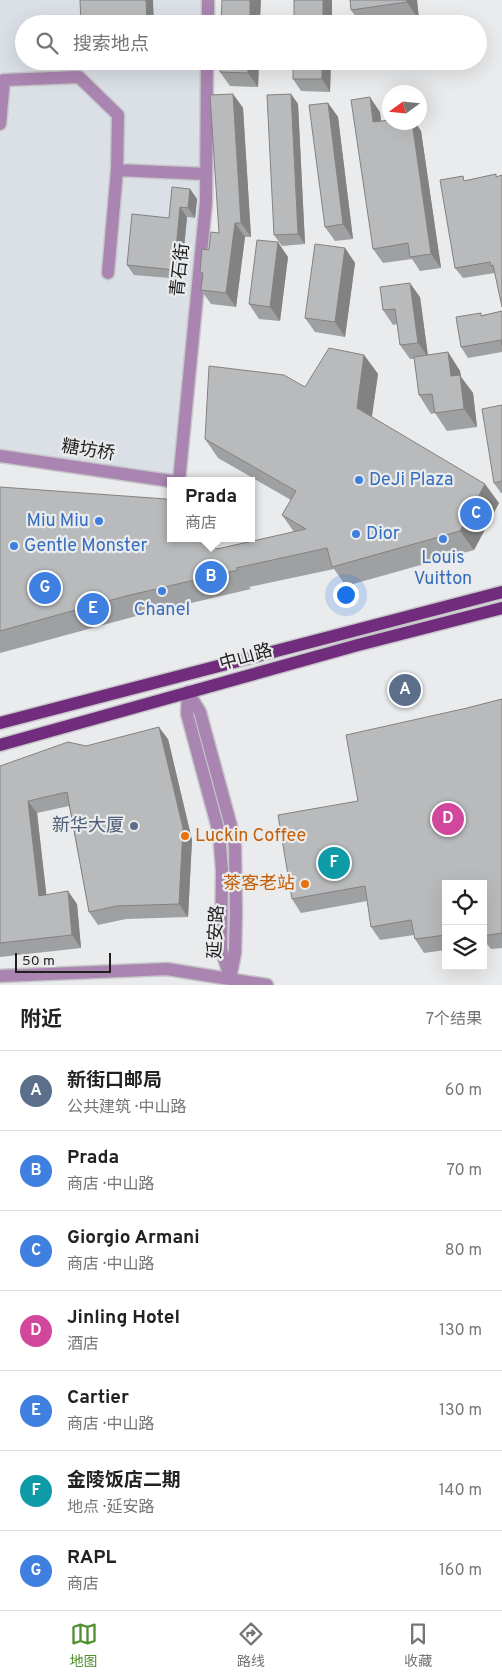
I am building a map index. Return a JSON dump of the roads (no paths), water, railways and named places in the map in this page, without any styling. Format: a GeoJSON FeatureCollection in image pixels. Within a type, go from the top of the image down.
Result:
{"type":"FeatureCollection","features":[{"type":"Feature","properties":{"kind":"main road","name":"中山路"},"geometry":{"type":"LineString","coordinates":[[0,723],[502,592]]}},
{"type":"Feature","properties":{"kind":"main road","name":"中山路"},"geometry":{"type":"LineString","coordinates":[[0,745],[358,645],[502,608]]}},
{"type":"Feature","properties":{"kind":"street"},"geometry":{"type":"LineString","coordinates":[[208,0],[208,15]]}},
{"type":"Feature","properties":{"kind":"street","name":"青石街"},"geometry":{"type":"LineString","coordinates":[[178,477],[206,202],[207,70]]}},
{"type":"Feature","properties":{"kind":"street"},"geometry":{"type":"LineString","coordinates":[[0,124],[4,80],[79,77],[118,115],[117,170],[108,273]]}},
{"type":"Feature","properties":{"kind":"street"},"geometry":{"type":"LineString","coordinates":[[117,170],[206,174]]}},
{"type":"Feature","properties":{"kind":"street","name":"糖坊桥"},"geometry":{"type":"LineString","coordinates":[[0,456],[167,480]]}},
{"type":"Feature","properties":{"kind":"street","name":"延安路"},"geometry":{"type":"LineString","coordinates":[[188,692],[188,714],[217,825],[220,845],[222,871],[221,949],[230,979]]}},
{"type":"Feature","properties":{"kind":"street"},"geometry":{"type":"LineString","coordinates":[[2,985],[0,976],[168,969],[266,985]]}},
{"type":"Feature","properties":{"kind":"place","name":"DeJi Plaza"},"geometry":{"type":"Point","coordinates":[359,480]}},
{"type":"Feature","properties":{"kind":"place","name":"Giorgio Armani"},"geometry":{"type":"Point","coordinates":[476,514]}},
{"type":"Feature","properties":{"kind":"place","name":"Miu Miu"},"geometry":{"type":"Point","coordinates":[99,521]}},
{"type":"Feature","properties":{"kind":"place","name":"Dior"},"geometry":{"type":"Point","coordinates":[356,534]}},
{"type":"Feature","properties":{"kind":"place","name":"Louis Vuitton"},"geometry":{"type":"Point","coordinates":[443,539]}},
{"type":"Feature","properties":{"kind":"place","name":"Gentle Monster"},"geometry":{"type":"Point","coordinates":[14,546]}},
{"type":"Feature","properties":{"kind":"place","name":"Prada"},"geometry":{"type":"Point","coordinates":[211,577]}},
{"type":"Feature","properties":{"kind":"place","name":"RAPL"},"geometry":{"type":"Point","coordinates":[45,588]}},
{"type":"Feature","properties":{"kind":"place","name":"Chanel"},"geometry":{"type":"Point","coordinates":[162,591]}},
{"type":"Feature","properties":{"kind":"place","name":"Cartier"},"geometry":{"type":"Point","coordinates":[93,609]}},
{"type":"Feature","properties":{"kind":"place","name":"新街口邮局"},"geometry":{"type":"Point","coordinates":[405,690]}},
{"type":"Feature","properties":{"kind":"place","name":"Jinling Hotel"},"geometry":{"type":"Point","coordinates":[448,819]}},
{"type":"Feature","properties":{"kind":"place","name":"新华大厦"},"geometry":{"type":"Point","coordinates":[134,826]}},
{"type":"Feature","properties":{"kind":"place","name":"Luckin Coffee"},"geometry":{"type":"Point","coordinates":[185,836]}},
{"type":"Feature","properties":{"kind":"place","name":"金陵饭店二期"},"geometry":{"type":"Point","coordinates":[334,863]}},
{"type":"Feature","properties":{"kind":"place","name":"茶客老站"},"geometry":{"type":"Point","coordinates":[305,884]}}]}
